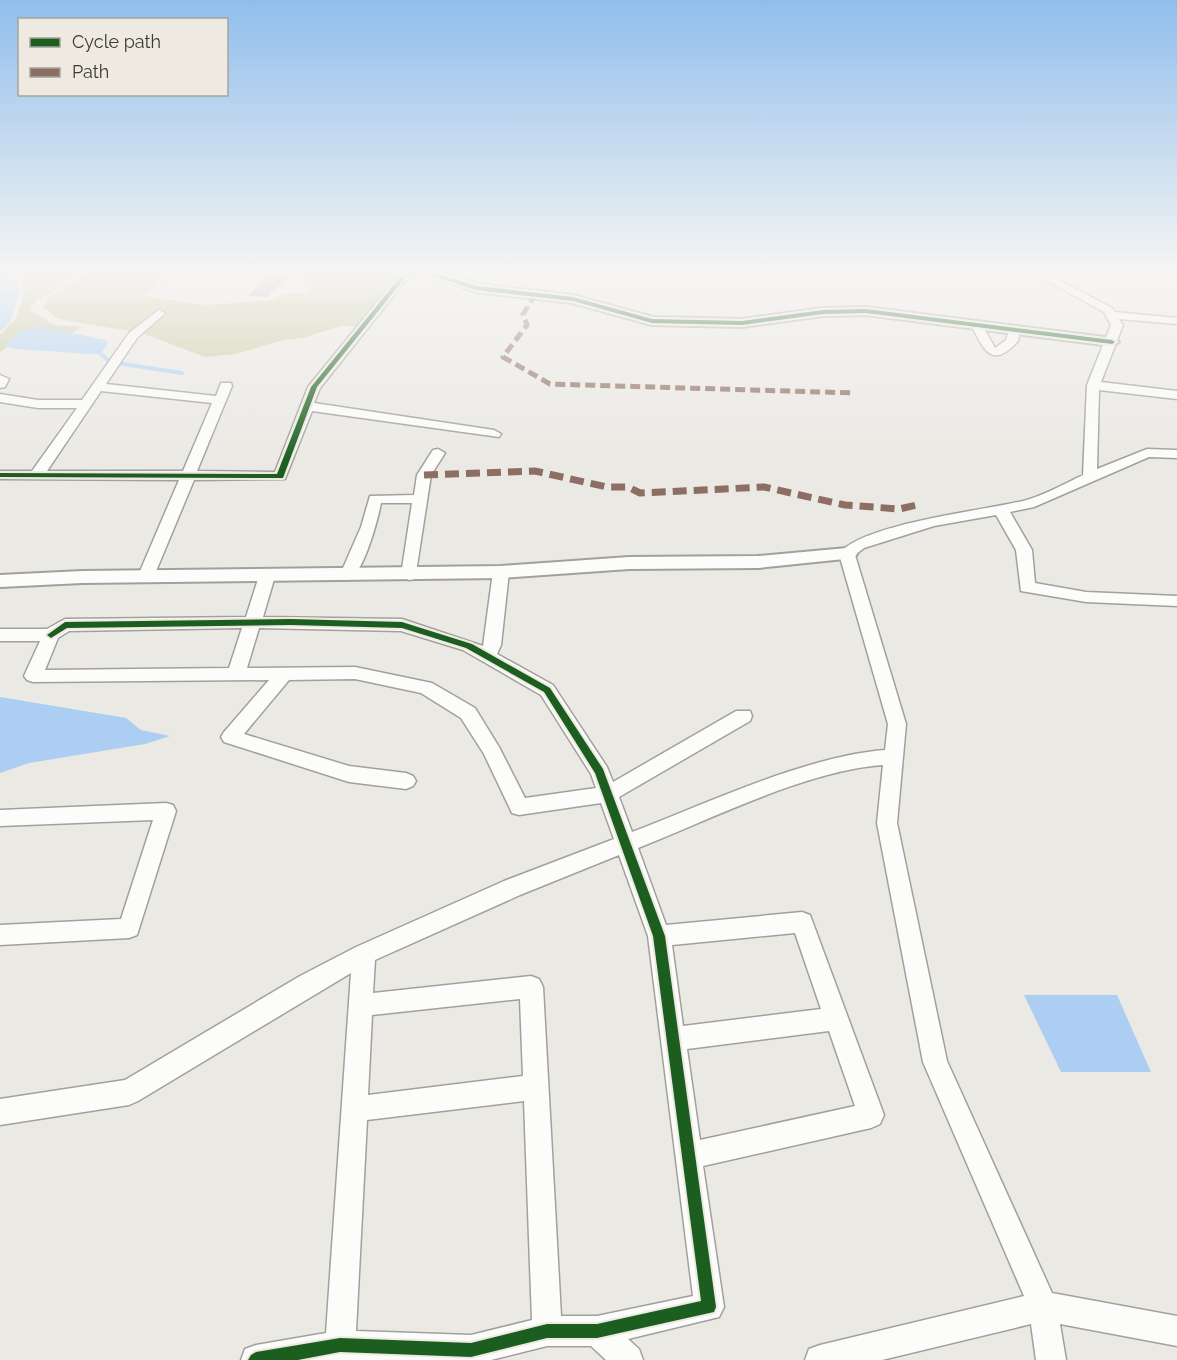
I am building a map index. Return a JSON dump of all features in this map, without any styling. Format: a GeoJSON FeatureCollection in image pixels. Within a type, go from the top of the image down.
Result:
{"type":"FeatureCollection","features":[{"type":"Feature","properties":{"kind":"street"},"geometry":{"type":"LineString","coordinates":[[36,476],[135,334]]}},
{"type":"Feature","properties":{"kind":"street"},"geometry":{"type":"LineString","coordinates":[[0,475],[280,476],[314,387],[357,334]]}},
{"type":"Feature","properties":{"kind":"street"},"geometry":{"type":"LineString","coordinates":[[982,334],[989,349],[996,353],[1012,341],[1013,334]]}},
{"type":"Feature","properties":{"kind":"street"},"geometry":{"type":"LineString","coordinates":[[1055,334],[1112,342]]}},
{"type":"Feature","properties":{"kind":"street"},"geometry":{"type":"LineString","coordinates":[[1090,477],[1093,385],[1114,334]]}},
{"type":"Feature","properties":{"kind":"street"},"geometry":{"type":"LineString","coordinates":[[0,379],[3,379],[0,384]]}},
{"type":"Feature","properties":{"kind":"street"},"geometry":{"type":"LineString","coordinates":[[1093,385],[1177,395]]}},
{"type":"Feature","properties":{"kind":"street"},"geometry":{"type":"LineString","coordinates":[[146,576],[226,386]]}},
{"type":"Feature","properties":{"kind":"street"},"geometry":{"type":"LineString","coordinates":[[98,387],[220,400]]}},
{"type":"Feature","properties":{"kind":"street"},"geometry":{"type":"LineString","coordinates":[[0,398],[38,404],[87,404]]}},
{"type":"Feature","properties":{"kind":"street"},"geometry":{"type":"LineString","coordinates":[[307,406],[494,434]]}},
{"type":"Feature","properties":{"kind":"street"},"geometry":{"type":"LineString","coordinates":[[409,575],[424,475],[438,453]]}},
{"type":"Feature","properties":{"kind":"street"},"geometry":{"type":"LineString","coordinates":[[0,581],[146,576],[409,575],[501,572],[629,563],[758,562],[847,554],[858,545],[932,522],[1029,504],[1147,453],[1177,454]]}},
{"type":"Feature","properties":{"kind":"street"},"geometry":{"type":"LineString","coordinates":[[348,575],[369,527],[375,499],[420,499]]}},
{"type":"Feature","properties":{"kind":"street"},"geometry":{"type":"LineString","coordinates":[[1000,510],[1024,550],[1027,587],[1086,597],[1177,602]]}},
{"type":"Feature","properties":{"kind":"street"},"geometry":{"type":"LineString","coordinates":[[847,554],[897,724],[887,823],[935,1062],[1043,1306],[1051,1360]]}},
{"type":"Feature","properties":{"kind":"street"},"geometry":{"type":"LineString","coordinates":[[487,656],[492,645],[501,572]]}},
{"type":"Feature","properties":{"kind":"street"},"geometry":{"type":"LineString","coordinates":[[236,674],[267,576]]}},
{"type":"Feature","properties":{"kind":"street"},"geometry":{"type":"LineString","coordinates":[[256,1360],[340,1344],[471,1350],[547,1331],[597,1331],[709,1307],[659,936],[627,843],[608,794],[600,772],[547,690],[469,646],[402,625],[252,623],[65,625],[51,635],[33,676],[356,673],[426,688],[468,713],[492,752],[519,807],[608,794],[650,772],[743,716]]}},
{"type":"Feature","properties":{"kind":"street"},"geometry":{"type":"LineString","coordinates":[[0,635],[51,635]]}},
{"type":"Feature","properties":{"kind":"street"},"geometry":{"type":"LineString","coordinates":[[284,674],[231,737],[349,774],[406,781]]}},
{"type":"Feature","properties":{"kind":"street"},"geometry":{"type":"LineString","coordinates":[[0,1112],[129,1092],[308,984],[364,954],[512,888],[786,781],[865,759],[894,758]]}},
{"type":"Feature","properties":{"kind":"street"},"geometry":{"type":"LineString","coordinates":[[0,818],[166,811],[129,928],[0,935]]}},
{"type":"Feature","properties":{"kind":"street"},"geometry":{"type":"LineString","coordinates":[[659,936],[801,922],[838,1018],[871,1115],[687,1156]]}},
{"type":"Feature","properties":{"kind":"street"},"geometry":{"type":"LineString","coordinates":[[340,1344],[364,954]]}},
{"type":"Feature","properties":{"kind":"street"},"geometry":{"type":"LineString","coordinates":[[361,1005],[531,987],[547,1331]]}},
{"type":"Feature","properties":{"kind":"street"},"geometry":{"type":"LineString","coordinates":[[673,1039],[838,1018]]}},
{"type":"Feature","properties":{"kind":"street"},"geometry":{"type":"LineString","coordinates":[[355,1108],[536,1087]]}},
{"type":"Feature","properties":{"kind":"street"},"geometry":{"type":"LineString","coordinates":[[820,1360],[1043,1306],[1177,1331]]}},
{"type":"Feature","properties":{"kind":"street"},"geometry":{"type":"LineString","coordinates":[[597,1331],[628,1360]]}},
{"type":"Feature","properties":{"kind":"green space"},"geometry":{"type":"Polygon","coordinates":[[[1,334],[23,334],[0,352],[1,334]]]}},
{"type":"Feature","properties":{"kind":"green space"},"geometry":{"type":"Polygon","coordinates":[[[146,334],[314,334],[283,340],[236,354],[205,357],[146,334]]]}},
{"type":"Feature","properties":{"kind":"water"},"geometry":{"type":"Polygon","coordinates":[[[16,334],[79,334],[105,340],[108,343],[101,354],[15,349],[5,345],[16,334]]]}},
{"type":"Feature","properties":{"kind":"water"},"geometry":{"type":"Polygon","coordinates":[[[0,697],[126,718],[141,730],[170,736],[145,744],[29,763],[0,773],[0,697]]]}},
{"type":"Feature","properties":{"kind":"water"},"geometry":{"type":"Polygon","coordinates":[[[1024,995],[1117,995],[1151,1072],[1061,1072],[1024,995]]]}},
{"type":"Feature","properties":{"kind":"waterway"},"geometry":{"type":"LineString","coordinates":[[101,354],[110,362],[182,373]]}},
{"type":"Feature","properties":{"kind":"marked path"},"geometry":{"type":"LineString","coordinates":[[521,334],[503,357],[550,384],[855,393]]}},
{"type":"Feature","properties":{"kind":"marked path"},"geometry":{"type":"LineString","coordinates":[[424,475],[535,471],[607,487],[628,487],[640,493],[764,487],[845,505],[899,509],[917,505]]}},
{"type":"Feature","properties":{"kind":"cycle path"},"geometry":{"type":"LineString","coordinates":[[0,475],[280,476],[314,387],[357,334]]}},
{"type":"Feature","properties":{"kind":"cycle path"},"geometry":{"type":"LineString","coordinates":[[1052,334],[1112,342]]}},
{"type":"Feature","properties":{"kind":"cycle path"},"geometry":{"type":"LineString","coordinates":[[51,635],[65,625],[291,622],[402,625],[469,646],[547,690],[600,772],[659,936],[709,1307],[597,1331],[547,1331],[471,1350],[340,1345],[256,1360]]}}]}
